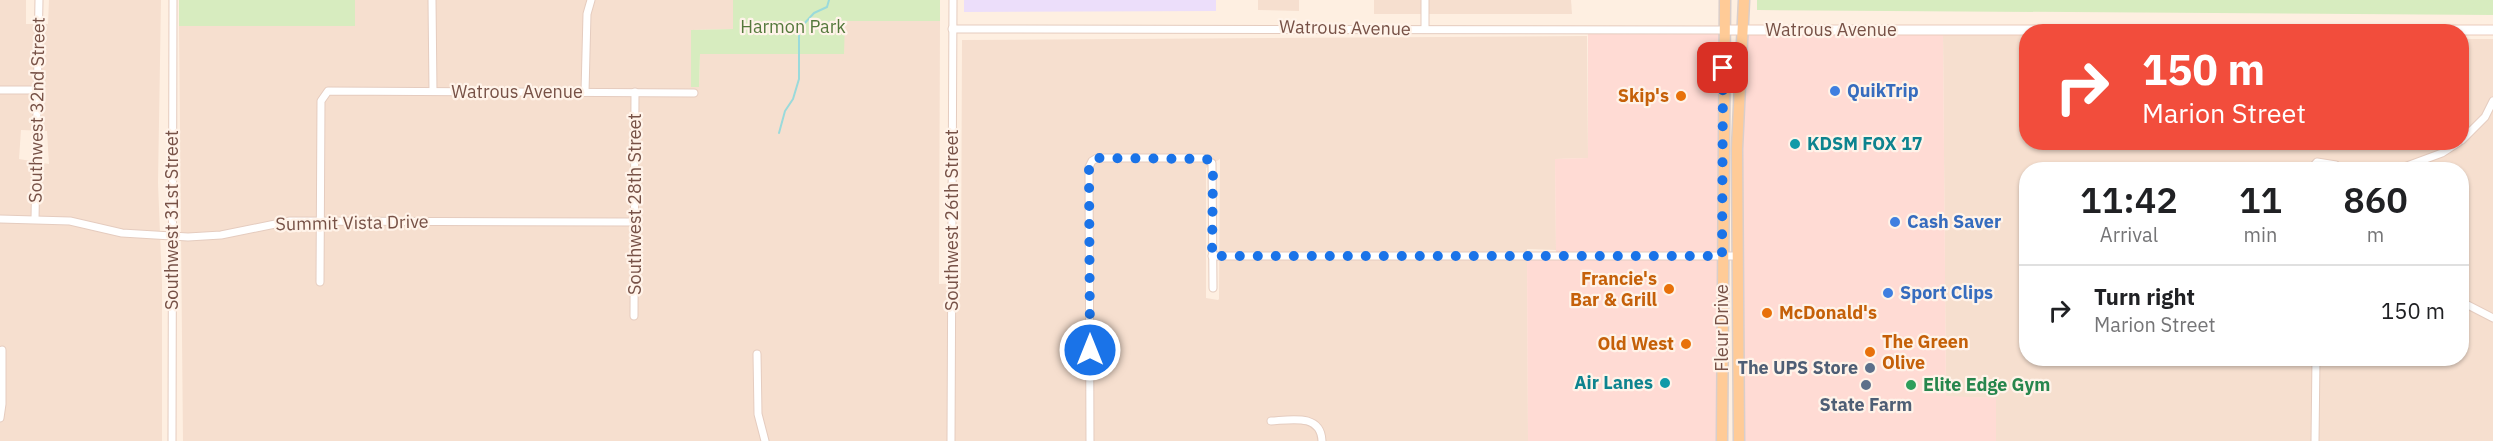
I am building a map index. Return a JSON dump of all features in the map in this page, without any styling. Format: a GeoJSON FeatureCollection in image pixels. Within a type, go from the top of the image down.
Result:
{"type":"FeatureCollection","features":[{"type":"Feature","properties":{"kind":"main road","name":"Fleur Drive"},"geometry":{"type":"LineString","coordinates":[[1722,441],[1725,0]]}},
{"type":"Feature","properties":{"kind":"main road","name":"Fleur Drive"},"geometry":{"type":"LineString","coordinates":[[1739,441],[1737,149],[1745,30],[1744,0]]}},
{"type":"Feature","properties":{"kind":"street","name":"Southwest 32nd Street"},"geometry":{"type":"LineString","coordinates":[[35,219],[39,0]]}},
{"type":"Feature","properties":{"kind":"street","name":"Southwest 31st Street"},"geometry":{"type":"LineString","coordinates":[[172,441],[173,0]]}},
{"type":"Feature","properties":{"kind":"street"},"geometry":{"type":"LineString","coordinates":[[432,0],[433,91]]}},
{"type":"Feature","properties":{"kind":"street"},"geometry":{"type":"LineString","coordinates":[[585,92],[587,14],[591,0]]}},
{"type":"Feature","properties":{"kind":"street","name":"Southwest 26th Street"},"geometry":{"type":"LineString","coordinates":[[951,441],[953,0]]}},
{"type":"Feature","properties":{"kind":"street"},"geometry":{"type":"LineString","coordinates":[[1425,0],[1425,29]]}},
{"type":"Feature","properties":{"kind":"street","name":"Watrous Avenue"},"geometry":{"type":"LineString","coordinates":[[952,28],[2019,30]]}},
{"type":"Feature","properties":{"kind":"street","name":"Watrous Avenue"},"geometry":{"type":"LineString","coordinates":[[2469,30],[2493,30]]}},
{"type":"Feature","properties":{"kind":"street"},"geometry":{"type":"LineString","coordinates":[[0,90],[36,90]]}},
{"type":"Feature","properties":{"kind":"street","name":"Watrous Avenue"},"geometry":{"type":"LineString","coordinates":[[320,220],[321,100],[328,91],[694,93]]}},
{"type":"Feature","properties":{"kind":"street","name":"Southwest 28th Street"},"geometry":{"type":"LineString","coordinates":[[634,316],[635,92]]}},
{"type":"Feature","properties":{"kind":"street"},"geometry":{"type":"LineString","coordinates":[[2469,133],[2485,117],[2493,101]]}},
{"type":"Feature","properties":{"kind":"street"},"geometry":{"type":"LineString","coordinates":[[2485,117],[2493,122]]}},
{"type":"Feature","properties":{"kind":"street"},"geometry":{"type":"LineString","coordinates":[[2418,162],[2447,150]]}},
{"type":"Feature","properties":{"kind":"street"},"geometry":{"type":"LineString","coordinates":[[1090,441],[1089,167],[1092,161],[1097,158],[1203,158],[1212,163],[1213,288]]}},
{"type":"Feature","properties":{"kind":"street","name":"Summit Vista Drive"},"geometry":{"type":"LineString","coordinates":[[0,219],[70,221],[122,233],[204,237],[278,223],[320,220],[634,222]]}},
{"type":"Feature","properties":{"kind":"street"},"geometry":{"type":"LineString","coordinates":[[320,220],[320,282]]}},
{"type":"Feature","properties":{"kind":"street"},"geometry":{"type":"LineString","coordinates":[[1212,256],[1738,256]]}},
{"type":"Feature","properties":{"kind":"street"},"geometry":{"type":"LineString","coordinates":[[2469,306],[2493,318]]}},
{"type":"Feature","properties":{"kind":"street"},"geometry":{"type":"LineString","coordinates":[[0,418],[2,350]]}},
{"type":"Feature","properties":{"kind":"street"},"geometry":{"type":"LineString","coordinates":[[757,354],[758,414],[765,441]]}},
{"type":"Feature","properties":{"kind":"street"},"geometry":{"type":"LineString","coordinates":[[2315,441],[2316,366]]}},
{"type":"Feature","properties":{"kind":"street"},"geometry":{"type":"LineString","coordinates":[[1271,421],[1307,420],[1314,423],[1320,430],[1322,441]]}},
{"type":"Feature","properties":{"kind":"shaded area"},"geometry":{"type":"Polygon","coordinates":[[[0,0],[26,0],[26,24],[48,24],[49,0],[161,0],[158,183],[162,283],[162,441],[0,441],[0,0]],[[21,130],[19,159],[49,164],[47,131],[21,130]]]}},
{"type":"Feature","properties":{"kind":"shaded area"},"geometry":{"type":"Polygon","coordinates":[[[355,0],[733,0],[733,29],[691,30],[699,87],[700,54],[844,54],[844,21],[940,21],[939,284],[961,283],[962,40],[1587,36],[1588,158],[1555,159],[1556,250],[1527,249],[1528,441],[183,441],[179,26],[355,26],[355,0]],[[1220,159],[1206,168],[1206,298],[1219,299],[1220,159]]]}},
{"type":"Feature","properties":{"kind":"shaded area"},"geometry":{"type":"Polygon","coordinates":[[[964,0],[1216,0],[1216,11],[964,12],[964,0]]]}},
{"type":"Feature","properties":{"kind":"shaded area"},"geometry":{"type":"Polygon","coordinates":[[[1258,0],[1299,0],[1299,11],[1258,10],[1258,0]]]}},
{"type":"Feature","properties":{"kind":"shaded area"},"geometry":{"type":"Polygon","coordinates":[[[1374,0],[1571,0],[1572,14],[1374,14],[1374,0]]]}},
{"type":"Feature","properties":{"kind":"shaded area"},"geometry":{"type":"Polygon","coordinates":[[[1588,29],[1724,30],[1722,441],[1528,441],[1527,256],[1556,256],[1555,159],[1588,158],[1588,29]]]}},
{"type":"Feature","properties":{"kind":"shaded area"},"geometry":{"type":"Polygon","coordinates":[[[1745,30],[1943,30],[1946,396],[1996,398],[1996,441],[1739,441],[1738,253],[1745,30]]]}},
{"type":"Feature","properties":{"kind":"shaded area"},"geometry":{"type":"Polygon","coordinates":[[[1943,30],[2019,32],[2019,150],[2469,150],[2469,39],[2493,39],[2493,441],[1996,441],[1996,398],[1946,397],[1943,30]]]}},
{"type":"Feature","properties":{"kind":"green space"},"geometry":{"type":"Polygon","coordinates":[[[179,0],[355,0],[355,26],[179,26],[179,0]]]}},
{"type":"Feature","properties":{"kind":"green space","name":"Harmon Park"},"geometry":{"type":"Polygon","coordinates":[[[733,0],[940,0],[940,21],[845,21],[844,54],[700,54],[699,87],[691,87],[691,30],[733,29],[733,0]]]}},
{"type":"Feature","properties":{"kind":"green space"},"geometry":{"type":"Polygon","coordinates":[[[1757,0],[2493,0],[2493,15],[1757,10],[1757,0]]]}},
{"type":"Feature","properties":{"kind":"waterway"},"geometry":{"type":"LineString","coordinates":[[779,133],[785,111],[793,99],[799,79],[799,35],[803,25],[814,13],[827,7],[829,0]]}},
{"type":"Feature","properties":{"kind":"place","name":"QuikTrip"},"geometry":{"type":"Point","coordinates":[1835,91]}},
{"type":"Feature","properties":{"kind":"place","name":"Skip's"},"geometry":{"type":"Point","coordinates":[1681,96]}},
{"type":"Feature","properties":{"kind":"place","name":"KDSM FOX 17"},"geometry":{"type":"Point","coordinates":[1795,144]}},
{"type":"Feature","properties":{"kind":"place","name":"Cash Saver"},"geometry":{"type":"Point","coordinates":[1895,222]}},
{"type":"Feature","properties":{"kind":"place","name":"Francie's Bar & Grill"},"geometry":{"type":"Point","coordinates":[1669,289]}},
{"type":"Feature","properties":{"kind":"place","name":"Sport Clips"},"geometry":{"type":"Point","coordinates":[1888,293]}},
{"type":"Feature","properties":{"kind":"place","name":"McDonald's"},"geometry":{"type":"Point","coordinates":[1767,313]}},
{"type":"Feature","properties":{"kind":"place","name":"Old West"},"geometry":{"type":"Point","coordinates":[1686,344]}},
{"type":"Feature","properties":{"kind":"place","name":"The Green Olive"},"geometry":{"type":"Point","coordinates":[1870,352]}},
{"type":"Feature","properties":{"kind":"place","name":"The UPS Store"},"geometry":{"type":"Point","coordinates":[1870,368]}},
{"type":"Feature","properties":{"kind":"place","name":"Air Lanes"},"geometry":{"type":"Point","coordinates":[1665,383]}},
{"type":"Feature","properties":{"kind":"place","name":"State Farm"},"geometry":{"type":"Point","coordinates":[1866,385]}},
{"type":"Feature","properties":{"kind":"place","name":"Elite Edge Gym"},"geometry":{"type":"Point","coordinates":[1911,385]}},
{"type":"Feature","properties":{"kind":"route"},"geometry":{"type":"LineString","coordinates":[[1090,350],[1089,167],[1097,158],[1203,158],[1212,163],[1212,256],[1722,256],[1723,68]]}}]}
